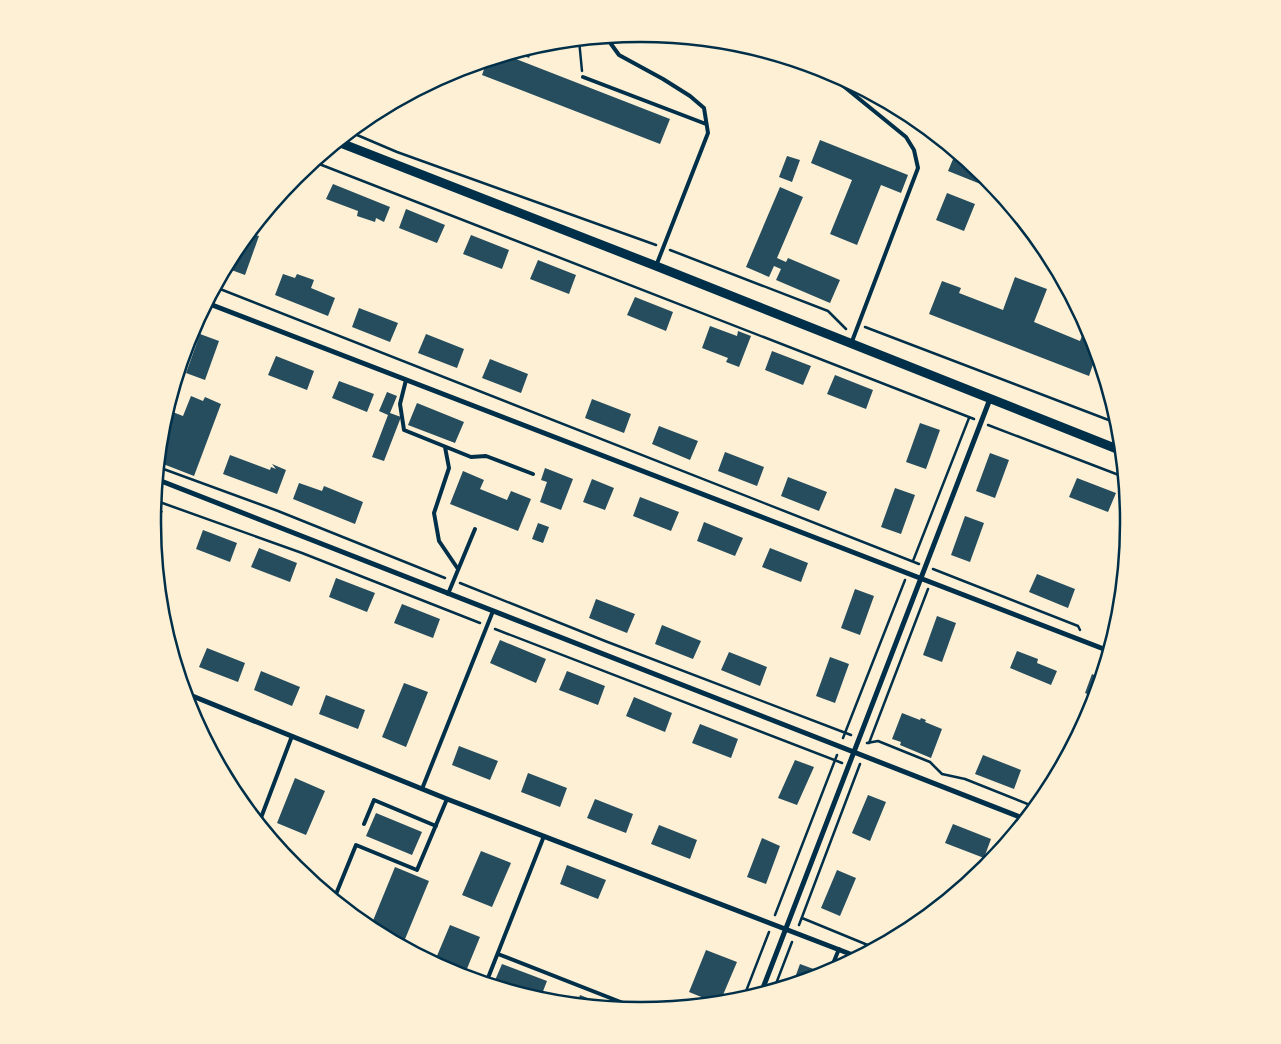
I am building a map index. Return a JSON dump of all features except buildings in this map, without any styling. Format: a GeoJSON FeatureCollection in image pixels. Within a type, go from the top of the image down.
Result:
{"type":"FeatureCollection","features":[{"type":"Feature","properties":{"kind":"street"},"geometry":{"type":"LineString","coordinates":[[345,145],[852,340],[990,400],[1114,448]]}},
{"type":"Feature","properties":{"kind":"street"},"geometry":{"type":"LineString","coordinates":[[213,305],[1103,649]]}},
{"type":"Feature","properties":{"kind":"street"},"geometry":{"type":"LineString","coordinates":[[764,985],[990,400]]}},
{"type":"Feature","properties":{"kind":"street"},"geometry":{"type":"LineString","coordinates":[[163,483],[1019,817]]}},
{"type":"Feature","properties":{"kind":"street"},"geometry":{"type":"LineString","coordinates":[[194,697],[447,799],[850,953]]}},
{"type":"Feature","properties":{"kind":"lane"},"geometry":{"type":"LineString","coordinates":[[611,44],[619,55],[663,79],[690,96],[704,108],[708,133],[656,266]]}},
{"type":"Feature","properties":{"kind":"lane"},"geometry":{"type":"LineString","coordinates":[[583,77],[706,124]]}},
{"type":"Feature","properties":{"kind":"lane"},"geometry":{"type":"LineString","coordinates":[[848,90],[906,138],[914,150],[918,168],[852,340]]}},
{"type":"Feature","properties":{"kind":"lane"},"geometry":{"type":"LineString","coordinates":[[406,380],[400,404],[404,430],[471,458],[486,456],[533,474]]}},
{"type":"Feature","properties":{"kind":"lane"},"geometry":{"type":"LineString","coordinates":[[445,447],[449,468],[434,513],[439,541],[458,569]]}},
{"type":"Feature","properties":{"kind":"lane"},"geometry":{"type":"LineString","coordinates":[[448,594],[475,529]]}},
{"type":"Feature","properties":{"kind":"lane"},"geometry":{"type":"LineString","coordinates":[[422,789],[492,611]]}},
{"type":"Feature","properties":{"kind":"lane"},"geometry":{"type":"LineString","coordinates":[[262,816],[292,736]]}},
{"type":"Feature","properties":{"kind":"lane"},"geometry":{"type":"LineString","coordinates":[[337,893],[356,845],[417,870],[447,799]]}},
{"type":"Feature","properties":{"kind":"lane"},"geometry":{"type":"LineString","coordinates":[[364,824],[374,800],[436,826]]}},
{"type":"Feature","properties":{"kind":"lane"},"geometry":{"type":"LineString","coordinates":[[489,977],[544,836]]}},
{"type":"Feature","properties":{"kind":"lane"},"geometry":{"type":"LineString","coordinates":[[834,960],[839,949]]}},
{"type":"Feature","properties":{"kind":"lane"},"geometry":{"type":"LineString","coordinates":[[498,954],[617,1000]]}},
{"type":"Feature","properties":{"kind":"path"},"geometry":{"type":"LineString","coordinates":[[579,47],[580,61]]}},
{"type":"Feature","properties":{"kind":"path"},"geometry":{"type":"LineString","coordinates":[[358,135],[407,155],[664,248],[828,311],[852,340]]}},
{"type":"Feature","properties":{"kind":"path"},"geometry":{"type":"LineString","coordinates":[[320,164],[1117,474]]}},
{"type":"Feature","properties":{"kind":"path"},"geometry":{"type":"LineString","coordinates":[[221,289],[1078,626],[1086,642]]}},
{"type":"Feature","properties":{"kind":"path"},"geometry":{"type":"LineString","coordinates":[[865,327],[1109,420]]}},
{"type":"Feature","properties":{"kind":"path"},"geometry":{"type":"LineString","coordinates":[[747,989],[845,732],[969,417]]}},
{"type":"Feature","properties":{"kind":"path"},"geometry":{"type":"LineString","coordinates":[[164,469],[278,511],[605,641],[845,732],[868,744]]}},
{"type":"Feature","properties":{"kind":"path"},"geometry":{"type":"LineString","coordinates":[[162,503],[302,553],[849,765]]}},
{"type":"Feature","properties":{"kind":"path"},"geometry":{"type":"LineString","coordinates":[[777,981],[938,562]]}},
{"type":"Feature","properties":{"kind":"path"},"geometry":{"type":"LineString","coordinates":[[868,744],[878,741],[930,762],[942,774],[964,779],[1028,804]]}},
{"type":"Feature","properties":{"kind":"path"},"geometry":{"type":"LineString","coordinates":[[802,918],[866,945]]}}]}
